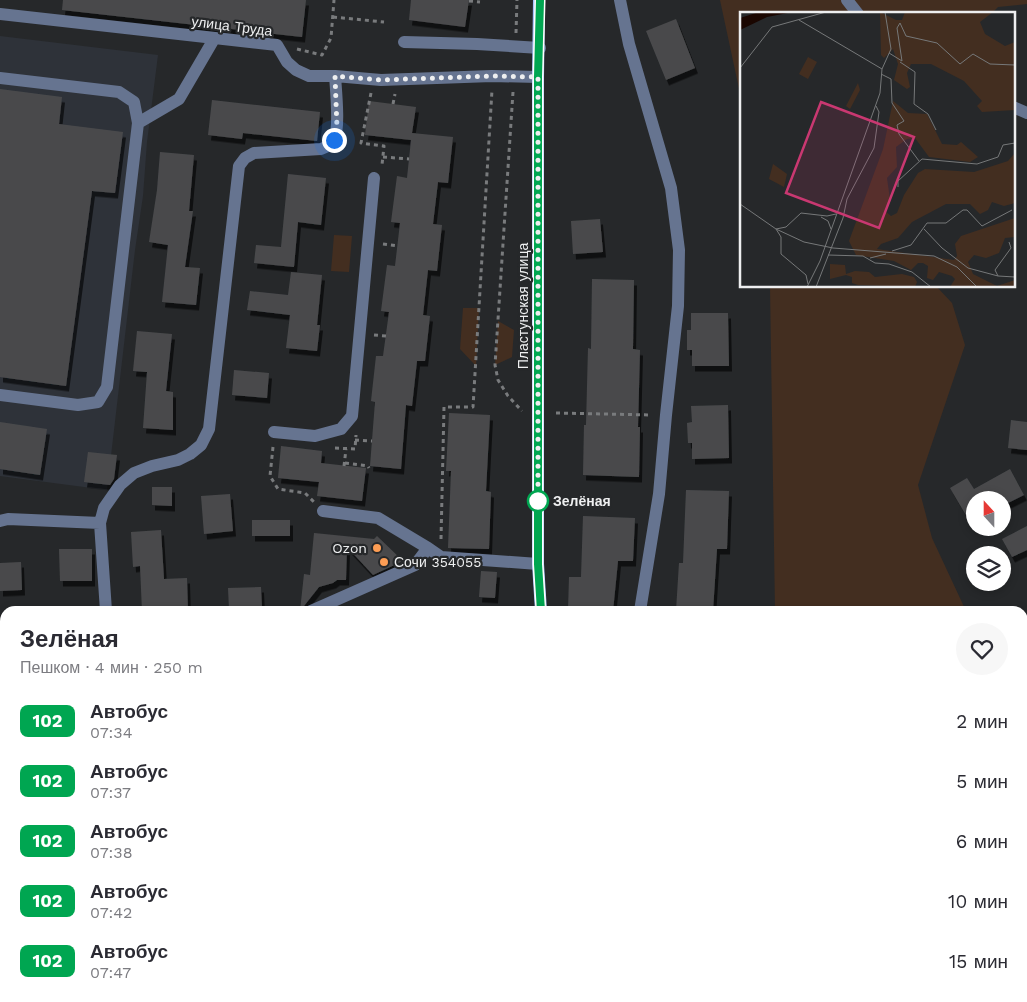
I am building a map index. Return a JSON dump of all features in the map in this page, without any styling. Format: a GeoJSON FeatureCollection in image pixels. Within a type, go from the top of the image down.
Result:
{"type":"FeatureCollection","features":[{"type":"Feature","properties":{"kind":"main road","name":"Пластунская улица"},"geometry":{"type":"LineString","coordinates":[[540,0],[538,77],[538,564],[541,606]]}},
{"type":"Feature","properties":{"kind":"street"},"geometry":{"type":"LineString","coordinates":[[620,0],[629,44],[671,188],[679,250],[678,306],[659,494],[641,606]]}},
{"type":"Feature","properties":{"kind":"street"},"geometry":{"type":"LineString","coordinates":[[847,0],[856,12]]}},
{"type":"Feature","properties":{"kind":"street","name":"улица Труда"},"geometry":{"type":"LineString","coordinates":[[0,14],[276,45],[287,62],[296,70],[308,76],[381,80],[492,76],[538,77]]}},
{"type":"Feature","properties":{"kind":"street"},"geometry":{"type":"LineString","coordinates":[[138,123],[179,99],[214,38]]}},
{"type":"Feature","properties":{"kind":"street"},"geometry":{"type":"LineString","coordinates":[[404,42],[540,48]]}},
{"type":"Feature","properties":{"kind":"street"},"geometry":{"type":"LineString","coordinates":[[106,606],[100,523],[104,508],[120,484],[134,473],[152,466],[178,460],[190,454],[201,445],[209,430],[239,166],[244,158],[254,153],[328,147],[334,140],[337,128],[335,76]]}},
{"type":"Feature","properties":{"kind":"street"},"geometry":{"type":"LineString","coordinates":[[0,78],[119,92],[134,102],[138,123],[107,387],[98,402],[78,405],[0,394]]}},
{"type":"Feature","properties":{"kind":"street"},"geometry":{"type":"LineString","coordinates":[[1014,106],[1027,113]]}},
{"type":"Feature","properties":{"kind":"street"},"geometry":{"type":"LineString","coordinates":[[274,432],[315,436],[340,429],[352,416],[374,178]]}},
{"type":"Feature","properties":{"kind":"street"},"geometry":{"type":"LineString","coordinates":[[323,511],[378,518],[441,557],[538,564]]}},
{"type":"Feature","properties":{"kind":"street"},"geometry":{"type":"LineString","coordinates":[[0,520],[100,523]]}},
{"type":"Feature","properties":{"kind":"street"},"geometry":{"type":"LineString","coordinates":[[322,606],[415,565],[428,548]]}},
{"type":"Feature","properties":{"kind":"path"},"geometry":{"type":"LineString","coordinates":[[276,45],[322,55],[332,38],[334,0]]}},
{"type":"Feature","properties":{"kind":"path"},"geometry":{"type":"LineString","coordinates":[[469,0],[480,2]]}},
{"type":"Feature","properties":{"kind":"path"},"geometry":{"type":"LineString","coordinates":[[516,46],[517,0]]}},
{"type":"Feature","properties":{"kind":"path"},"geometry":{"type":"LineString","coordinates":[[333,17],[384,22]]}},
{"type":"Feature","properties":{"kind":"path"},"geometry":{"type":"LineString","coordinates":[[441,557],[444,407],[473,407],[492,76]]}},
{"type":"Feature","properties":{"kind":"path"},"geometry":{"type":"LineString","coordinates":[[514,76],[495,365],[498,380],[508,396],[523,413]]}},
{"type":"Feature","properties":{"kind":"path"},"geometry":{"type":"LineString","coordinates":[[383,156],[409,159]]}},
{"type":"Feature","properties":{"kind":"path"},"geometry":{"type":"LineString","coordinates":[[375,243],[398,246]]}},
{"type":"Feature","properties":{"kind":"path"},"geometry":{"type":"LineString","coordinates":[[556,413],[666,415]]}},
{"type":"Feature","properties":{"kind":"path"},"geometry":{"type":"LineString","coordinates":[[356,440],[372,441]]}},
{"type":"Feature","properties":{"kind":"path"},"geometry":{"type":"LineString","coordinates":[[346,449],[344,464],[368,466],[368,468]]}},
{"type":"Feature","properties":{"kind":"path"},"geometry":{"type":"LineString","coordinates":[[270,476],[278,489],[305,493],[323,511]]}},
{"type":"Feature","properties":{"kind":"shaded area"},"geometry":{"type":"Polygon","coordinates":[[[720,0],[1027,0],[1027,4],[998,7],[993,12],[740,12],[740,93],[720,0]]]}},
{"type":"Feature","properties":{"kind":"shaded area"},"geometry":{"type":"Polygon","coordinates":[[[0,36],[158,55],[147,142],[143,196],[107,490],[0,476],[0,36]]]}},
{"type":"Feature","properties":{"kind":"shaded area"},"geometry":{"type":"Polygon","coordinates":[[[334,235],[352,236],[349,272],[331,271],[334,235]]]}},
{"type":"Feature","properties":{"kind":"shaded area"},"geometry":{"type":"Polygon","coordinates":[[[770,288],[938,288],[952,303],[965,345],[918,485],[932,538],[964,606],[775,606],[770,288]]]}},
{"type":"Feature","properties":{"kind":"shaded area"},"geometry":{"type":"Polygon","coordinates":[[[463,308],[479,308],[476,366],[460,349],[463,308]]]}},
{"type":"Feature","properties":{"kind":"shaded area"},"geometry":{"type":"Polygon","coordinates":[[[498,321],[514,330],[512,357],[495,365],[498,321]]]}},
{"type":"Feature","properties":{"kind":"building"},"geometry":{"type":"Polygon","coordinates":[[[63,0],[306,0],[302,37],[62,10],[63,0]]]}},
{"type":"Feature","properties":{"kind":"building"},"geometry":{"type":"Polygon","coordinates":[[[411,0],[469,0],[465,27],[409,20],[411,0]]]}},
{"type":"Feature","properties":{"kind":"building"},"geometry":{"type":"Polygon","coordinates":[[[676,19],[695,68],[666,80],[646,31],[676,19]]]}},
{"type":"Feature","properties":{"kind":"building"},"geometry":{"type":"Polygon","coordinates":[[[0,89],[62,97],[59,124],[123,132],[115,193],[92,191],[66,386],[0,377],[0,89]]]}},
{"type":"Feature","properties":{"kind":"building"},"geometry":{"type":"Polygon","coordinates":[[[212,100],[320,112],[317,141],[243,133],[242,139],[208,135],[212,100]]]}},
{"type":"Feature","properties":{"kind":"building"},"geometry":{"type":"Polygon","coordinates":[[[369,101],[416,107],[412,133],[453,137],[448,183],[438,182],[433,224],[442,225],[437,271],[428,270],[423,315],[430,316],[425,361],[417,361],[412,406],[406,405],[401,469],[370,466],[375,402],[371,401],[376,356],[383,356],[389,312],[381,311],[387,265],[395,266],[400,223],[391,222],[397,176],[407,178],[411,140],[365,135],[369,101]]]}},
{"type":"Feature","properties":{"kind":"building"},"geometry":{"type":"Polygon","coordinates":[[[160,152],[194,155],[189,211],[193,211],[185,267],[200,268],[196,305],[162,302],[168,245],[149,242],[157,190],[160,152]]]}},
{"type":"Feature","properties":{"kind":"building"},"geometry":{"type":"Polygon","coordinates":[[[288,174],[326,178],[321,225],[298,222],[294,267],[254,263],[256,245],[281,247],[288,174]]]}},
{"type":"Feature","properties":{"kind":"building"},"geometry":{"type":"Polygon","coordinates":[[[600,219],[603,252],[573,254],[571,221],[600,219]]]}},
{"type":"Feature","properties":{"kind":"building"},"geometry":{"type":"Polygon","coordinates":[[[291,272],[322,275],[317,325],[320,325],[317,351],[286,348],[290,315],[247,310],[250,291],[288,295],[291,272]]]}},
{"type":"Feature","properties":{"kind":"building"},"geometry":{"type":"Polygon","coordinates":[[[592,279],[634,280],[633,349],[640,350],[639,477],[583,475],[588,348],[591,349],[592,279]]]}},
{"type":"Feature","properties":{"kind":"building"},"geometry":{"type":"Polygon","coordinates":[[[691,313],[728,313],[729,366],[692,366],[692,350],[687,350],[687,330],[691,330],[691,313]]]}},
{"type":"Feature","properties":{"kind":"building"},"geometry":{"type":"Polygon","coordinates":[[[137,331],[172,334],[166,391],[173,392],[173,430],[143,428],[147,372],[133,371],[137,331]]]}},
{"type":"Feature","properties":{"kind":"building"},"geometry":{"type":"Polygon","coordinates":[[[234,370],[269,373],[267,398],[232,395],[234,370]]]}},
{"type":"Feature","properties":{"kind":"building"},"geometry":{"type":"Polygon","coordinates":[[[728,405],[729,458],[692,459],[692,443],[688,443],[687,423],[692,422],[691,406],[728,405]]]}},
{"type":"Feature","properties":{"kind":"building"},"geometry":{"type":"Polygon","coordinates":[[[449,413],[490,415],[486,491],[491,492],[489,549],[448,548],[451,471],[446,471],[449,413]]]}},
{"type":"Feature","properties":{"kind":"building"},"geometry":{"type":"Polygon","coordinates":[[[1011,420],[1027,422],[1027,450],[1008,448],[1011,420]]]}},
{"type":"Feature","properties":{"kind":"building"},"geometry":{"type":"Polygon","coordinates":[[[0,422],[47,429],[40,475],[0,469],[0,422]]]}},
{"type":"Feature","properties":{"kind":"building"},"geometry":{"type":"Polygon","coordinates":[[[281,446],[322,451],[321,463],[366,468],[362,501],[317,496],[319,482],[278,478],[281,446]]]}},
{"type":"Feature","properties":{"kind":"building"},"geometry":{"type":"Polygon","coordinates":[[[88,452],[117,455],[114,479],[110,485],[84,482],[88,452]]]}},
{"type":"Feature","properties":{"kind":"building"},"geometry":{"type":"Polygon","coordinates":[[[1010,469],[1024,495],[1011,502],[1011,491],[966,491],[966,515],[950,488],[967,478],[974,489],[1010,469]]]}},
{"type":"Feature","properties":{"kind":"building"},"geometry":{"type":"Polygon","coordinates":[[[152,487],[172,487],[172,506],[152,505],[152,487]]]}},
{"type":"Feature","properties":{"kind":"building"},"geometry":{"type":"Polygon","coordinates":[[[686,490],[729,491],[727,549],[717,549],[713,606],[676,606],[679,563],[683,563],[686,490]]]}},
{"type":"Feature","properties":{"kind":"building"},"geometry":{"type":"Polygon","coordinates":[[[230,494],[233,531],[204,534],[201,496],[230,494]]]}},
{"type":"Feature","properties":{"kind":"building"},"geometry":{"type":"Polygon","coordinates":[[[583,516],[635,518],[633,561],[618,561],[614,606],[568,606],[569,577],[581,577],[583,516]]]}},
{"type":"Feature","properties":{"kind":"building"},"geometry":{"type":"Polygon","coordinates":[[[252,520],[290,520],[290,536],[252,536],[252,520]]]}},
{"type":"Feature","properties":{"kind":"building"},"geometry":{"type":"Polygon","coordinates":[[[1027,526],[1027,550],[1012,557],[1011,546],[1006,546],[1002,539],[1027,526]]]}},
{"type":"Feature","properties":{"kind":"building"},"geometry":{"type":"Polygon","coordinates":[[[161,530],[164,579],[187,578],[188,606],[142,606],[140,566],[133,567],[131,532],[161,530]]]}},
{"type":"Feature","properties":{"kind":"building"},"geometry":{"type":"Polygon","coordinates":[[[314,533],[374,539],[377,536],[403,561],[373,575],[347,547],[346,580],[337,580],[319,587],[304,606],[301,606],[304,574],[310,575],[314,533]]]}},
{"type":"Feature","properties":{"kind":"building"},"geometry":{"type":"Polygon","coordinates":[[[59,549],[92,549],[92,581],[60,581],[59,549]]]}},
{"type":"Feature","properties":{"kind":"building"},"geometry":{"type":"Polygon","coordinates":[[[21,562],[22,590],[0,591],[0,563],[21,562]]]}},
{"type":"Feature","properties":{"kind":"building"},"geometry":{"type":"Polygon","coordinates":[[[481,571],[497,572],[495,598],[479,597],[481,571]]]}},
{"type":"Feature","properties":{"kind":"building"},"geometry":{"type":"Polygon","coordinates":[[[261,587],[262,606],[229,606],[228,588],[261,587]]]}},
{"type":"Feature","properties":{"kind":"bus line","name":"102"},"geometry":{"type":"LineString","coordinates":[[540,0],[538,77],[538,564],[541,606]]}},
{"type":"Feature","properties":{"kind":"place","name":"Зелёная"},"geometry":{"type":"Point","coordinates":[538,501]}},
{"type":"Feature","properties":{"kind":"place","name":"Ozon"},"geometry":{"type":"Point","coordinates":[377,548]}},
{"type":"Feature","properties":{"kind":"place","name":"Сочи 354055"},"geometry":{"type":"Point","coordinates":[384,562]}},
{"type":"Feature","properties":{"kind":"route"},"geometry":{"type":"LineString","coordinates":[[334,140],[337,128],[335,76],[381,80],[492,76],[538,77],[538,507],[538,501]]}}]}
